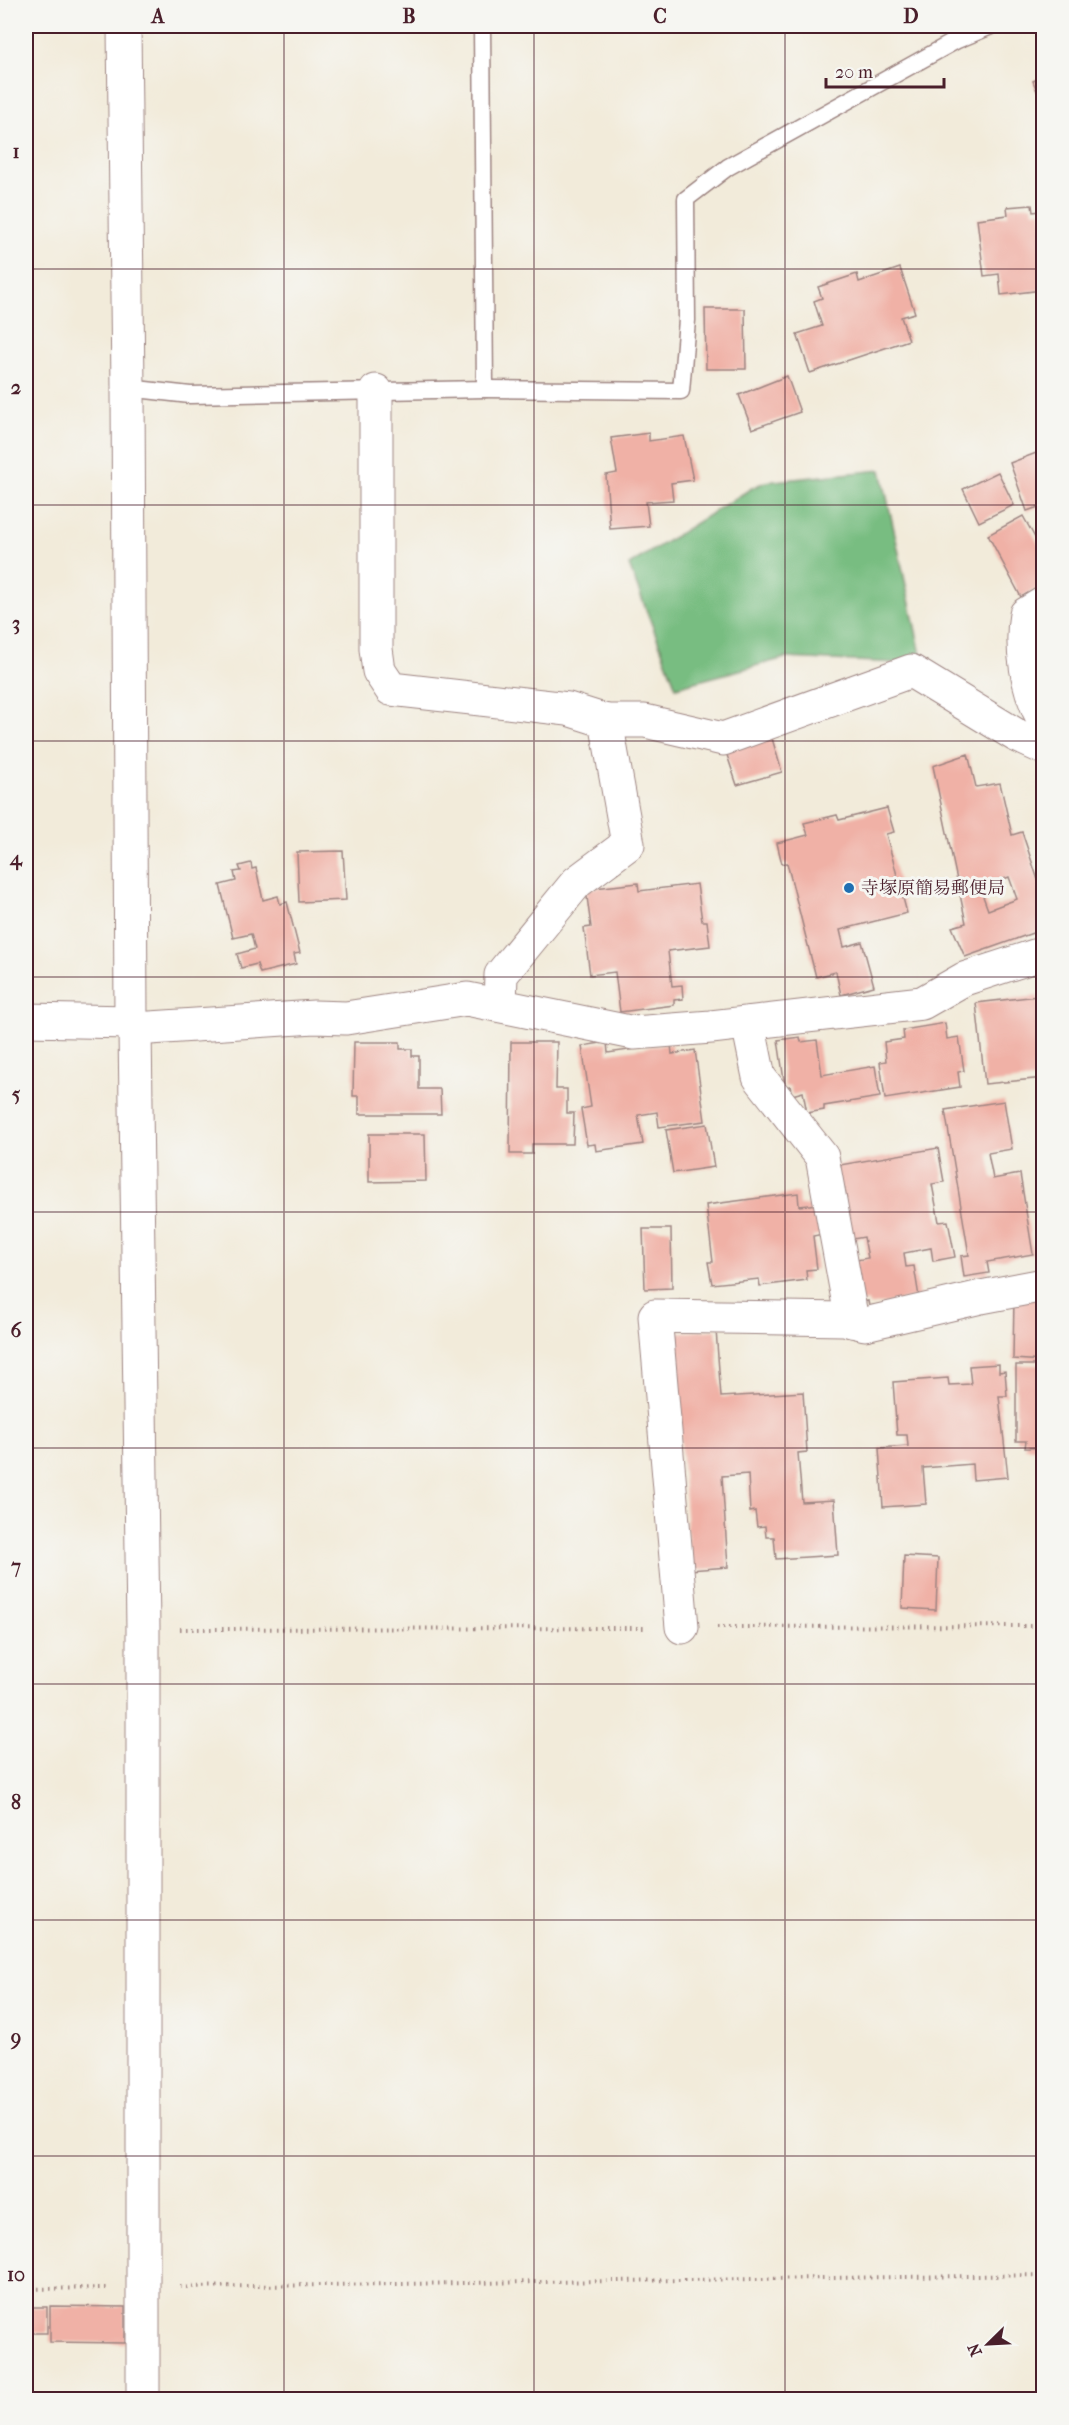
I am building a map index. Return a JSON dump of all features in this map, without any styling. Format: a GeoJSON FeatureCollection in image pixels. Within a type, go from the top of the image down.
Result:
{"type":"FeatureCollection","features":[{"type":"Feature","properties":{"kind":"street"},"geometry":{"type":"LineString","coordinates":[[124,26],[133,1026],[143,1629],[142,2400]]}},
{"type":"Feature","properties":{"kind":"street"},"geometry":{"type":"LineString","coordinates":[[376,391],[376,649],[379,671],[390,688],[568,709],[606,721],[645,721],[723,739],[910,671],[1016,735],[1044,748]]}},
{"type":"Feature","properties":{"kind":"street"},"geometry":{"type":"LineString","coordinates":[[1044,603],[1026,614],[1022,635],[1033,700],[1044,721]]}},
{"type":"Feature","properties":{"kind":"street"},"geometry":{"type":"LineString","coordinates":[[500,1005],[501,975],[577,882],[628,844],[606,721]]}},
{"type":"Feature","properties":{"kind":"street"},"geometry":{"type":"LineString","coordinates":[[26,1020],[133,1026],[314,1017],[346,1018],[467,999],[634,1033],[748,1023],[922,1003],[964,979],[1044,953]]}},
{"type":"Feature","properties":{"kind":"street"},"geometry":{"type":"LineString","coordinates":[[748,1023],[759,1077],[822,1157],[852,1321]]}},
{"type":"Feature","properties":{"kind":"street"},"geometry":{"type":"LineString","coordinates":[[682,1628],[655,1316],[852,1321],[865,1324],[1044,1285]]}},
{"type":"Feature","properties":{"kind":"lane"},"geometry":{"type":"LineString","coordinates":[[482,26],[485,389]]}},
{"type":"Feature","properties":{"kind":"lane"},"geometry":{"type":"LineString","coordinates":[[128,388],[190,395],[485,389],[681,391],[687,320],[686,199],[728,167],[904,68],[957,40],[991,26]]}},
{"type":"Feature","properties":{"kind":"path"},"geometry":{"type":"LineString","coordinates":[[143,1629],[1044,1626]]}},
{"type":"Feature","properties":{"kind":"path"},"geometry":{"type":"LineString","coordinates":[[26,2289],[1044,2275]]}},
{"type":"Feature","properties":{"kind":"green space"},"geometry":{"type":"Polygon","coordinates":[[[881,470],[923,664],[785,658],[676,687],[629,565],[765,482],[881,470]]]}},
{"type":"Feature","properties":{"kind":"building"},"geometry":{"type":"Polygon","coordinates":[[[1044,76],[1044,106],[1043,106],[1033,81],[1044,76]]]}},
{"type":"Feature","properties":{"kind":"building"},"geometry":{"type":"Polygon","coordinates":[[[1032,205],[1033,212],[1041,211],[1044,234],[1044,272],[1040,273],[1042,290],[1001,295],[999,274],[984,276],[977,219],[1008,215],[1007,207],[1032,205]]]}},
{"type":"Feature","properties":{"kind":"building"},"geometry":{"type":"Polygon","coordinates":[[[900,268],[915,313],[901,317],[909,340],[810,373],[797,334],[822,326],[814,301],[822,298],[818,287],[857,274],[859,282],[900,268]]]}},
{"type":"Feature","properties":{"kind":"building"},"geometry":{"type":"Polygon","coordinates":[[[705,309],[745,309],[746,369],[706,369],[705,309]]]}},
{"type":"Feature","properties":{"kind":"building"},"geometry":{"type":"Polygon","coordinates":[[[787,376],[800,412],[752,429],[739,395],[787,376]]]}},
{"type":"Feature","properties":{"kind":"building"},"geometry":{"type":"Polygon","coordinates":[[[649,433],[649,441],[684,436],[693,480],[671,483],[673,500],[646,502],[649,526],[610,529],[606,475],[617,473],[611,438],[649,433]]]}},
{"type":"Feature","properties":{"kind":"building"},"geometry":{"type":"Polygon","coordinates":[[[1044,450],[1044,505],[1027,511],[1010,463],[1044,450]]]}},
{"type":"Feature","properties":{"kind":"building"},"geometry":{"type":"Polygon","coordinates":[[[998,472],[1014,505],[979,522],[963,489],[998,472]]]}},
{"type":"Feature","properties":{"kind":"building"},"geometry":{"type":"Polygon","coordinates":[[[1023,516],[1044,554],[1044,585],[1021,597],[988,535],[1023,516]]]}},
{"type":"Feature","properties":{"kind":"building"},"geometry":{"type":"Polygon","coordinates":[[[771,735],[782,772],[737,785],[725,749],[771,735]]]}},
{"type":"Feature","properties":{"kind":"building"},"geometry":{"type":"Polygon","coordinates":[[[968,754],[976,787],[1000,783],[1012,835],[1022,832],[1038,880],[1044,878],[1044,929],[965,957],[952,927],[966,923],[933,766],[968,754]],[[1009,877],[980,888],[988,910],[1017,899],[1009,877]]]}},
{"type":"Feature","properties":{"kind":"building"},"geometry":{"type":"Polygon","coordinates":[[[887,808],[894,832],[886,834],[907,913],[840,930],[844,947],[862,942],[874,986],[841,995],[836,972],[816,977],[787,863],[782,864],[777,843],[808,835],[804,823],[837,815],[839,820],[887,808]]]}},
{"type":"Feature","properties":{"kind":"building"},"geometry":{"type":"Polygon","coordinates":[[[343,851],[346,900],[299,902],[297,852],[343,851]]]}},
{"type":"Feature","properties":{"kind":"building"},"geometry":{"type":"Polygon","coordinates":[[[251,863],[252,869],[256,868],[263,900],[278,896],[280,904],[287,902],[300,953],[294,954],[296,964],[260,973],[257,964],[241,968],[237,954],[255,949],[251,934],[233,938],[220,885],[236,881],[234,872],[241,871],[239,866],[251,863]]]}},
{"type":"Feature","properties":{"kind":"building"},"geometry":{"type":"Polygon","coordinates":[[[638,883],[639,891],[697,884],[702,921],[707,921],[710,946],[668,951],[672,986],[682,985],[683,999],[674,1000],[674,1005],[620,1012],[615,972],[590,975],[584,928],[591,927],[586,889],[638,883]]]}},
{"type":"Feature","properties":{"kind":"building"},"geometry":{"type":"Polygon","coordinates":[[[1038,996],[1044,1041],[1044,1078],[985,1084],[976,1003],[1038,996]]]}},
{"type":"Feature","properties":{"kind":"building"},"geometry":{"type":"Polygon","coordinates":[[[945,1023],[947,1039],[959,1037],[964,1071],[958,1072],[960,1087],[885,1099],[880,1062],[886,1061],[884,1042],[904,1039],[903,1030],[945,1023]]]}},
{"type":"Feature","properties":{"kind":"building"},"geometry":{"type":"Polygon","coordinates":[[[800,1037],[801,1042],[817,1040],[822,1075],[875,1066],[880,1097],[824,1106],[824,1110],[807,1113],[803,1092],[792,1095],[790,1086],[785,1087],[778,1040],[800,1037]]]}},
{"type":"Feature","properties":{"kind":"building"},"geometry":{"type":"Polygon","coordinates":[[[354,1042],[400,1042],[400,1049],[412,1049],[412,1056],[419,1056],[419,1089],[440,1089],[441,1114],[359,1114],[359,1096],[353,1096],[354,1042]]]}},
{"type":"Feature","properties":{"kind":"building"},"geometry":{"type":"Polygon","coordinates":[[[511,1042],[557,1042],[556,1089],[567,1089],[567,1113],[574,1113],[573,1144],[532,1144],[532,1154],[510,1154],[511,1042]]]}},
{"type":"Feature","properties":{"kind":"building"},"geometry":{"type":"Polygon","coordinates":[[[607,1042],[608,1053],[671,1044],[672,1054],[695,1050],[705,1121],[659,1127],[657,1112],[638,1115],[643,1144],[596,1151],[595,1144],[587,1145],[581,1109],[591,1107],[582,1046],[607,1042]]]}},
{"type":"Feature","properties":{"kind":"building"},"geometry":{"type":"Polygon","coordinates":[[[1004,1101],[1012,1149],[988,1153],[993,1179],[1020,1174],[1033,1254],[987,1262],[989,1273],[964,1277],[961,1256],[969,1255],[945,1110],[1004,1101]]]}},
{"type":"Feature","properties":{"kind":"building"},"geometry":{"type":"Polygon","coordinates":[[[707,1124],[714,1167],[673,1173],[666,1130],[707,1124]]]}},
{"type":"Feature","properties":{"kind":"building"},"geometry":{"type":"Polygon","coordinates":[[[369,1134],[425,1134],[426,1181],[369,1182],[369,1134]]]}},
{"type":"Feature","properties":{"kind":"building"},"geometry":{"type":"Polygon","coordinates":[[[938,1148],[944,1182],[932,1184],[939,1222],[948,1221],[955,1257],[933,1261],[931,1248],[904,1253],[906,1267],[914,1266],[919,1297],[869,1306],[868,1301],[858,1303],[851,1261],[868,1258],[864,1237],[853,1239],[834,1166],[938,1148]]]}},
{"type":"Feature","properties":{"kind":"building"},"geometry":{"type":"Polygon","coordinates":[[[798,1193],[799,1206],[819,1204],[823,1234],[813,1236],[817,1269],[806,1270],[807,1280],[760,1286],[759,1279],[712,1284],[708,1262],[713,1262],[706,1205],[798,1193]]]}},
{"type":"Feature","properties":{"kind":"building"},"geometry":{"type":"Polygon","coordinates":[[[643,1229],[671,1229],[672,1288],[645,1289],[643,1229]]]}},
{"type":"Feature","properties":{"kind":"building"},"geometry":{"type":"Polygon","coordinates":[[[1044,1294],[1044,1361],[1013,1359],[1014,1298],[1044,1294]]]}},
{"type":"Feature","properties":{"kind":"building"},"geometry":{"type":"Polygon","coordinates":[[[716,1330],[721,1397],[803,1392],[807,1452],[798,1453],[802,1502],[834,1500],[838,1555],[776,1559],[774,1537],[766,1537],[765,1526],[757,1527],[755,1511],[750,1512],[748,1474],[722,1476],[728,1567],[690,1570],[673,1333],[716,1330]]]}},
{"type":"Feature","properties":{"kind":"building"},"geometry":{"type":"Polygon","coordinates":[[[999,1364],[999,1372],[1005,1371],[1007,1396],[999,1396],[1008,1477],[973,1480],[972,1464],[923,1468],[926,1504],[883,1507],[879,1448],[908,1446],[907,1435],[897,1435],[893,1382],[948,1378],[949,1385],[971,1384],[969,1366],[999,1364]]]}},
{"type":"Feature","properties":{"kind":"building"},"geometry":{"type":"Polygon","coordinates":[[[1016,1365],[1044,1365],[1044,1448],[1025,1448],[1026,1441],[1016,1441],[1016,1365]]]}},
{"type":"Feature","properties":{"kind":"building"},"geometry":{"type":"Polygon","coordinates":[[[904,1556],[938,1558],[936,1610],[902,1608],[904,1556]]]}},
{"type":"Feature","properties":{"kind":"building"},"geometry":{"type":"Polygon","coordinates":[[[50,2306],[125,2307],[125,2343],[50,2342],[50,2306]]]}},
{"type":"Feature","properties":{"kind":"building"},"geometry":{"type":"Polygon","coordinates":[[[26,2307],[47,2307],[47,2333],[26,2333],[26,2307]]]}},
{"type":"Feature","properties":{"kind":"place","name":"寺塚原簡易郵便局"},"geometry":{"type":"Point","coordinates":[849,888]}}]}
